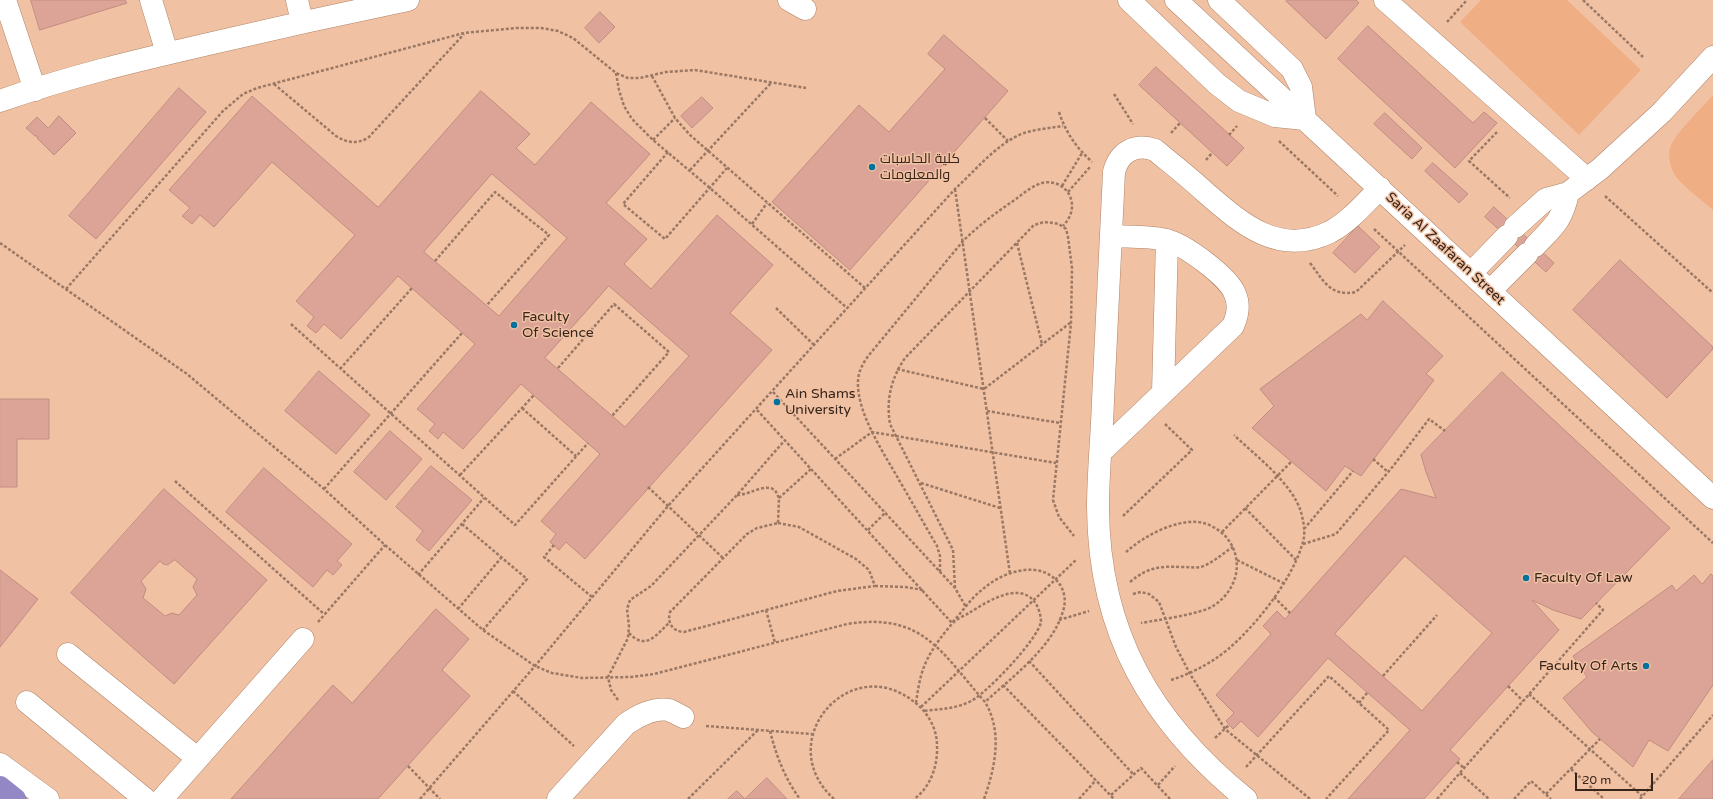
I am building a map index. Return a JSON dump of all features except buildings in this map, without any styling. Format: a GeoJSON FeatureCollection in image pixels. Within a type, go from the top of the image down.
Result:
{"type":"FeatureCollection","features":[{"type":"Feature","properties":{"kind":"highway"},"geometry":{"type":"LineString","coordinates":[[0,787],[16,799]]}},
{"type":"Feature","properties":{"kind":"street"},"geometry":{"type":"LineString","coordinates":[[5,0],[35,90]]}},
{"type":"Feature","properties":{"kind":"street"},"geometry":{"type":"LineString","coordinates":[[151,0],[167,53]]}},
{"type":"Feature","properties":{"kind":"street"},"geometry":{"type":"LineString","coordinates":[[297,0],[302,22]]}},
{"type":"Feature","properties":{"kind":"street"},"geometry":{"type":"LineString","coordinates":[[0,101],[101,70],[167,53],[302,22],[408,0]]}},
{"type":"Feature","properties":{"kind":"street"},"geometry":{"type":"LineString","coordinates":[[1129,0],[1217,84],[1239,101],[1275,116],[1305,119],[1301,87],[1292,69],[1219,0]]}},
{"type":"Feature","properties":{"kind":"street","name":"Saria Al Zaafaran Street"},"geometry":{"type":"LineString","coordinates":[[1176,0],[1713,498]]}},
{"type":"Feature","properties":{"kind":"street"},"geometry":{"type":"LineString","coordinates":[[1385,0],[1587,179]]}},
{"type":"Feature","properties":{"kind":"street"},"geometry":{"type":"LineString","coordinates":[[1470,273],[1546,199],[1568,193],[1632,141],[1662,112],[1713,57]]}},
{"type":"Feature","properties":{"kind":"street"},"geometry":{"type":"LineString","coordinates":[[1238,792],[1191,749],[1171,725],[1146,688],[1130,658],[1113,613],[1103,572],[1093,544],[1098,507],[1114,172],[1120,158],[1128,151],[1147,147],[1155,150],[1245,224],[1260,234],[1300,241],[1330,232],[1356,212],[1380,188]]}},
{"type":"Feature","properties":{"kind":"street"},"geometry":{"type":"LineString","coordinates":[[1490,291],[1561,218],[1568,193]]}},
{"type":"Feature","properties":{"kind":"street"},"geometry":{"type":"LineString","coordinates":[[1101,452],[1233,326],[1238,309],[1238,300],[1230,284],[1194,254],[1177,244],[1167,240],[1111,236]]}},
{"type":"Feature","properties":{"kind":"street"},"geometry":{"type":"LineString","coordinates":[[1155,400],[1167,240]]}},
{"type":"Feature","properties":{"kind":"street"},"geometry":{"type":"LineString","coordinates":[[162,799],[302,639]]}},
{"type":"Feature","properties":{"kind":"street"},"geometry":{"type":"LineString","coordinates":[[68,654],[198,758]]}},
{"type":"Feature","properties":{"kind":"street"},"geometry":{"type":"LineString","coordinates":[[27,702],[145,799]]}},
{"type":"Feature","properties":{"kind":"street"},"geometry":{"type":"LineString","coordinates":[[558,799],[626,724],[634,718],[655,711],[668,710],[683,717]]}},
{"type":"Feature","properties":{"kind":"street"},"geometry":{"type":"LineString","coordinates":[[0,764],[48,799]]}},
{"type":"Feature","properties":{"kind":"path"},"geometry":{"type":"LineString","coordinates":[[1430,40],[1467,0]]}},
{"type":"Feature","properties":{"kind":"path"},"geometry":{"type":"LineString","coordinates":[[1583,0],[1643,57]]}},
{"type":"Feature","properties":{"kind":"path"},"geometry":{"type":"LineString","coordinates":[[66,289],[223,111],[243,94],[257,88],[464,33],[516,28],[541,28],[558,31],[573,38],[616,73],[628,78],[640,78],[666,72],[695,70],[806,88]]}},
{"type":"Feature","properties":{"kind":"path"},"geometry":{"type":"LineString","coordinates":[[273,84],[343,141],[360,141],[368,138],[464,33]]}},
{"type":"Feature","properties":{"kind":"path"},"geometry":{"type":"LineString","coordinates":[[616,73],[624,106],[632,119],[653,140],[690,170],[847,308]]}},
{"type":"Feature","properties":{"kind":"path"},"geometry":{"type":"LineString","coordinates":[[652,75],[675,118],[690,135],[865,288]]}},
{"type":"Feature","properties":{"kind":"path"},"geometry":{"type":"LineString","coordinates":[[690,170],[771,82]]}},
{"type":"Feature","properties":{"kind":"path"},"geometry":{"type":"LineString","coordinates":[[1114,94],[1147,147]]}},
{"type":"Feature","properties":{"kind":"path"},"geometry":{"type":"LineString","coordinates":[[1059,112],[1063,126],[1075,145],[1093,163],[1068,192]]}},
{"type":"Feature","properties":{"kind":"path"},"geometry":{"type":"LineString","coordinates":[[1514,115],[1469,161],[1517,226]]}},
{"type":"Feature","properties":{"kind":"path"},"geometry":{"type":"LineString","coordinates":[[653,140],[675,118]]}},
{"type":"Feature","properties":{"kind":"path"},"geometry":{"type":"LineString","coordinates":[[985,118],[1008,141]]}},
{"type":"Feature","properties":{"kind":"path"},"geometry":{"type":"LineString","coordinates":[[1232,121],[1242,130]]}},
{"type":"Feature","properties":{"kind":"path"},"geometry":{"type":"LineString","coordinates":[[420,799],[513,692],[668,506],[757,410],[955,189],[1008,141],[1038,129],[1063,126]]}},
{"type":"Feature","properties":{"kind":"path"},"geometry":{"type":"LineString","coordinates":[[1275,138],[1713,543]]}},
{"type":"Feature","properties":{"kind":"path"},"geometry":{"type":"LineString","coordinates":[[668,152],[623,204],[665,239],[727,168]]}},
{"type":"Feature","properties":{"kind":"path"},"geometry":{"type":"LineString","coordinates":[[1062,186],[1082,153]]}},
{"type":"Feature","properties":{"kind":"path"},"geometry":{"type":"LineString","coordinates":[[1587,179],[1713,293]]}},
{"type":"Feature","properties":{"kind":"path"},"geometry":{"type":"LineString","coordinates":[[940,572],[940,556],[937,546],[872,432],[862,406],[858,383],[859,373],[863,363],[963,241],[980,224],[1034,186],[1049,182],[1062,186],[1068,192],[1072,209],[1068,221],[1063,226]]}},
{"type":"Feature","properties":{"kind":"path"},"geometry":{"type":"LineString","coordinates":[[955,189],[1010,574]]}},
{"type":"Feature","properties":{"kind":"path"},"geometry":{"type":"LineString","coordinates":[[435,261],[495,192],[549,235],[487,305]]}},
{"type":"Feature","properties":{"kind":"path"},"geometry":{"type":"LineString","coordinates":[[752,224],[767,203]]}},
{"type":"Feature","properties":{"kind":"path"},"geometry":{"type":"LineString","coordinates":[[955,588],[954,550],[890,424],[888,410],[892,381],[897,369],[905,358],[1034,225],[1039,222],[1054,223],[1063,226],[1068,233],[1072,268],[1071,323],[1053,490],[1055,509],[1063,523],[1093,544]]}},
{"type":"Feature","properties":{"kind":"path"},"geometry":{"type":"LineString","coordinates":[[1300,241],[1305,257],[1328,286],[1336,292],[1346,294],[1356,292],[1395,255]]}},
{"type":"Feature","properties":{"kind":"path"},"geometry":{"type":"LineString","coordinates":[[0,243],[187,374],[324,489],[418,575],[483,630],[535,666],[552,673],[582,678],[631,677],[654,674],[847,624],[865,621],[899,625],[915,631],[936,645],[985,702],[994,721],[996,742],[991,781],[984,799]]}},
{"type":"Feature","properties":{"kind":"path"},"geometry":{"type":"LineString","coordinates":[[1017,243],[1042,344]]}},
{"type":"Feature","properties":{"kind":"path"},"geometry":{"type":"LineString","coordinates":[[340,369],[412,288]]}},
{"type":"Feature","properties":{"kind":"path"},"geometry":{"type":"LineString","coordinates":[[558,368],[614,304],[669,352],[612,416]]}},
{"type":"Feature","properties":{"kind":"path"},"geometry":{"type":"LineString","coordinates":[[776,308],[814,345]]}},
{"type":"Feature","properties":{"kind":"path"},"geometry":{"type":"LineString","coordinates":[[984,389],[1071,323]]}},
{"type":"Feature","properties":{"kind":"path"},"geometry":{"type":"LineString","coordinates":[[291,324],[514,524],[588,443]]}},
{"type":"Feature","properties":{"kind":"path"},"geometry":{"type":"LineString","coordinates":[[324,489],[462,333]]}},
{"type":"Feature","properties":{"kind":"path"},"geometry":{"type":"LineString","coordinates":[[897,369],[984,389]]}},
{"type":"Feature","properties":{"kind":"path"},"geometry":{"type":"LineString","coordinates":[[773,392],[955,588],[966,607]]}},
{"type":"Feature","properties":{"kind":"path"},"geometry":{"type":"LineString","coordinates":[[460,475],[534,395]]}},
{"type":"Feature","properties":{"kind":"path"},"geometry":{"type":"LineString","coordinates":[[921,708],[1192,450],[1155,400]]}},
{"type":"Feature","properties":{"kind":"path"},"geometry":{"type":"LineString","coordinates":[[522,408],[576,456]]}},
{"type":"Feature","properties":{"kind":"path"},"geometry":{"type":"LineString","coordinates":[[757,410],[924,590],[952,623]]}},
{"type":"Feature","properties":{"kind":"path"},"geometry":{"type":"LineString","coordinates":[[987,411],[1060,423]]}},
{"type":"Feature","properties":{"kind":"path"},"geometry":{"type":"LineString","coordinates":[[1303,544],[1336,534],[1388,472],[1429,419],[1445,431]]}},
{"type":"Feature","properties":{"kind":"path"},"geometry":{"type":"LineString","coordinates":[[835,458],[872,432],[1056,463]]}},
{"type":"Feature","properties":{"kind":"path"},"geometry":{"type":"LineString","coordinates":[[1146,688],[1190,674],[1216,658],[1238,640],[1257,620],[1274,597],[1296,560],[1303,544],[1304,529],[1301,512],[1294,497],[1277,476],[1234,435]]}},
{"type":"Feature","properties":{"kind":"path"},"geometry":{"type":"LineString","coordinates":[[634,718],[611,690],[608,677],[626,643],[629,632],[627,609],[630,600],[652,586],[737,495],[785,440]]}},
{"type":"Feature","properties":{"kind":"path"},"geometry":{"type":"LineString","coordinates":[[1373,459],[1388,472]]}},
{"type":"Feature","properties":{"kind":"path"},"geometry":{"type":"LineString","coordinates":[[1222,532],[1291,462]]}},
{"type":"Feature","properties":{"kind":"path"},"geometry":{"type":"LineString","coordinates":[[779,498],[811,469]]}},
{"type":"Feature","properties":{"kind":"path"},"geometry":{"type":"LineString","coordinates":[[1304,529],[1354,472]]}},
{"type":"Feature","properties":{"kind":"path"},"geometry":{"type":"LineString","coordinates":[[175,481],[324,614]]}},
{"type":"Feature","properties":{"kind":"path"},"geometry":{"type":"LineString","coordinates":[[920,483],[1000,508]]}},
{"type":"Feature","properties":{"kind":"path"},"geometry":{"type":"LineString","coordinates":[[648,487],[698,536],[723,558]]}},
{"type":"Feature","properties":{"kind":"path"},"geometry":{"type":"LineString","coordinates":[[737,495],[746,494],[767,487],[775,490],[779,498],[778,523]]}},
{"type":"Feature","properties":{"kind":"path"},"geometry":{"type":"LineString","coordinates":[[418,575],[484,498]]}},
{"type":"Feature","properties":{"kind":"path"},"geometry":{"type":"LineString","coordinates":[[1245,508],[1296,560]]}},
{"type":"Feature","properties":{"kind":"path"},"geometry":{"type":"LineString","coordinates":[[868,530],[886,512]]}},
{"type":"Feature","properties":{"kind":"path"},"geometry":{"type":"LineString","coordinates":[[1059,620],[1100,607],[1113,613],[1165,618],[1211,607],[1223,599],[1232,588],[1237,575],[1237,560],[1233,546],[1222,532],[1200,522],[1185,522],[1172,526],[1142,540],[1103,572]]}},
{"type":"Feature","properties":{"kind":"path"},"geometry":{"type":"LineString","coordinates":[[875,586],[869,570],[856,559],[799,527],[778,523],[756,528],[747,534],[670,612],[670,623],[673,628],[684,632],[837,591],[875,586],[905,587],[924,590]]}},
{"type":"Feature","properties":{"kind":"path"},"geometry":{"type":"LineString","coordinates":[[462,524],[526,579],[483,630]]}},
{"type":"Feature","properties":{"kind":"path"},"geometry":{"type":"LineString","coordinates":[[302,639],[385,545]]}},
{"type":"Feature","properties":{"kind":"path"},"geometry":{"type":"LineString","coordinates":[[554,545],[544,557],[592,597]]}},
{"type":"Feature","properties":{"kind":"path"},"geometry":{"type":"LineString","coordinates":[[1113,613],[1141,573],[1153,568],[1166,566],[1195,568],[1209,564],[1233,546]]}},
{"type":"Feature","properties":{"kind":"path"},"geometry":{"type":"LineString","coordinates":[[458,609],[501,558]]}},
{"type":"Feature","properties":{"kind":"path"},"geometry":{"type":"LineString","coordinates":[[1237,560],[1283,583]]}},
{"type":"Feature","properties":{"kind":"path"},"geometry":{"type":"LineString","coordinates":[[916,703],[919,682],[926,661],[952,623],[982,590],[1000,578],[1010,574],[1028,569],[1038,569],[1046,572],[1056,579],[1060,585],[1065,599],[1063,612],[1048,641],[985,702]]}},
{"type":"Feature","properties":{"kind":"path"},"geometry":{"type":"LineString","coordinates":[[1113,613],[1129,596],[1142,592],[1154,597],[1159,602],[1176,648],[1190,674],[1225,729],[1310,799]]}},
{"type":"Feature","properties":{"kind":"path"},"geometry":{"type":"LineString","coordinates":[[924,711],[955,707],[971,701],[979,696],[1027,648],[1038,630],[1040,614],[1034,600],[1028,595],[1016,594],[994,598],[952,623]]}},
{"type":"Feature","properties":{"kind":"path"},"geometry":{"type":"LineString","coordinates":[[1274,597],[1290,613]]}},
{"type":"Feature","properties":{"kind":"path"},"geometry":{"type":"LineString","coordinates":[[1437,799],[1603,610],[1596,604]]}},
{"type":"Feature","properties":{"kind":"path"},"geometry":{"type":"LineString","coordinates":[[766,610],[774,643]]}},
{"type":"Feature","properties":{"kind":"path"},"geometry":{"type":"LineString","coordinates":[[1383,676],[1437,615]]}},
{"type":"Feature","properties":{"kind":"path"},"geometry":{"type":"LineString","coordinates":[[629,632],[639,641],[650,640],[670,623]]}},
{"type":"Feature","properties":{"kind":"path"},"geometry":{"type":"LineString","coordinates":[[1028,661],[1134,775]]}},
{"type":"Feature","properties":{"kind":"path"},"geometry":{"type":"LineString","coordinates":[[1238,792],[1256,755],[1329,676],[1390,730],[1326,799]]}},
{"type":"Feature","properties":{"kind":"path"},"geometry":{"type":"LineString","coordinates":[[1003,685],[1114,799]]}},
{"type":"Feature","properties":{"kind":"path"},"geometry":{"type":"LineString","coordinates":[[1508,686],[1523,701]]}},
{"type":"Feature","properties":{"kind":"path"},"geometry":{"type":"LineString","coordinates":[[834,799],[824,790],[814,771],[810,749],[812,734],[818,720],[826,708],[837,699],[850,692],[864,688],[879,687],[894,690],[907,696],[916,703],[924,711],[934,730],[937,744],[937,758],[934,773],[927,786],[914,799]]}},
{"type":"Feature","properties":{"kind":"path"},"geometry":{"type":"LineString","coordinates":[[513,692],[592,762]]}},
{"type":"Feature","properties":{"kind":"path"},"geometry":{"type":"LineString","coordinates":[[1359,703],[1367,693]]}},
{"type":"Feature","properties":{"kind":"path"},"geometry":{"type":"LineString","coordinates":[[1529,694],[1590,749],[1641,798],[1713,715]]}},
{"type":"Feature","properties":{"kind":"path"},"geometry":{"type":"LineString","coordinates":[[683,717],[695,725],[812,734]]}},
{"type":"Feature","properties":{"kind":"path"},"geometry":{"type":"LineString","coordinates":[[688,799],[759,730]]}},
{"type":"Feature","properties":{"kind":"path"},"geometry":{"type":"LineString","coordinates":[[770,731],[775,751],[785,774],[800,799]]}},
{"type":"Feature","properties":{"kind":"path"},"geometry":{"type":"LineString","coordinates":[[1546,794],[1600,739]]}},
{"type":"Feature","properties":{"kind":"path"},"geometry":{"type":"LineString","coordinates":[[1457,762],[1464,768]]}},
{"type":"Feature","properties":{"kind":"path"},"geometry":{"type":"LineString","coordinates":[[408,766],[440,799]]}},
{"type":"Feature","properties":{"kind":"path"},"geometry":{"type":"LineString","coordinates":[[1111,796],[1142,768],[1170,799]]}},
{"type":"Feature","properties":{"kind":"path"},"geometry":{"type":"LineString","coordinates":[[1571,769],[1604,799]]}},
{"type":"Feature","properties":{"kind":"path"},"geometry":{"type":"LineString","coordinates":[[1460,773],[1489,799]]}},
{"type":"Feature","properties":{"kind":"path"},"geometry":{"type":"LineString","coordinates":[[1079,799],[1096,780]]}},
{"type":"Feature","properties":{"kind":"path"},"geometry":{"type":"LineString","coordinates":[[1514,799],[1531,781],[1551,799]]}},
{"type":"Feature","properties":{"kind":"shaded area"},"geometry":{"type":"Polygon","coordinates":[[[1481,0],[1567,0],[1641,70],[1579,135],[1460,22],[1481,0]]]}},
{"type":"Feature","properties":{"kind":"shaded area"},"geometry":{"type":"Polygon","coordinates":[[[1713,95],[1713,210],[1676,177],[1671,166],[1669,154],[1670,148],[1677,136],[1713,95]]]}},
{"type":"Feature","properties":{"kind":"place","name":"كلية الحاسبات والمعلومات"},"geometry":{"type":"Point","coordinates":[872,167]}},
{"type":"Feature","properties":{"kind":"place","name":"Faculty Of Science"},"geometry":{"type":"Point","coordinates":[514,325]}},
{"type":"Feature","properties":{"kind":"place","name":"Ain Shams University"},"geometry":{"type":"Point","coordinates":[777,402]}},
{"type":"Feature","properties":{"kind":"place","name":"Faculty Of Law"},"geometry":{"type":"Point","coordinates":[1526,578]}},
{"type":"Feature","properties":{"kind":"place","name":"Faculty Of Arts"},"geometry":{"type":"Point","coordinates":[1646,666]}}]}
